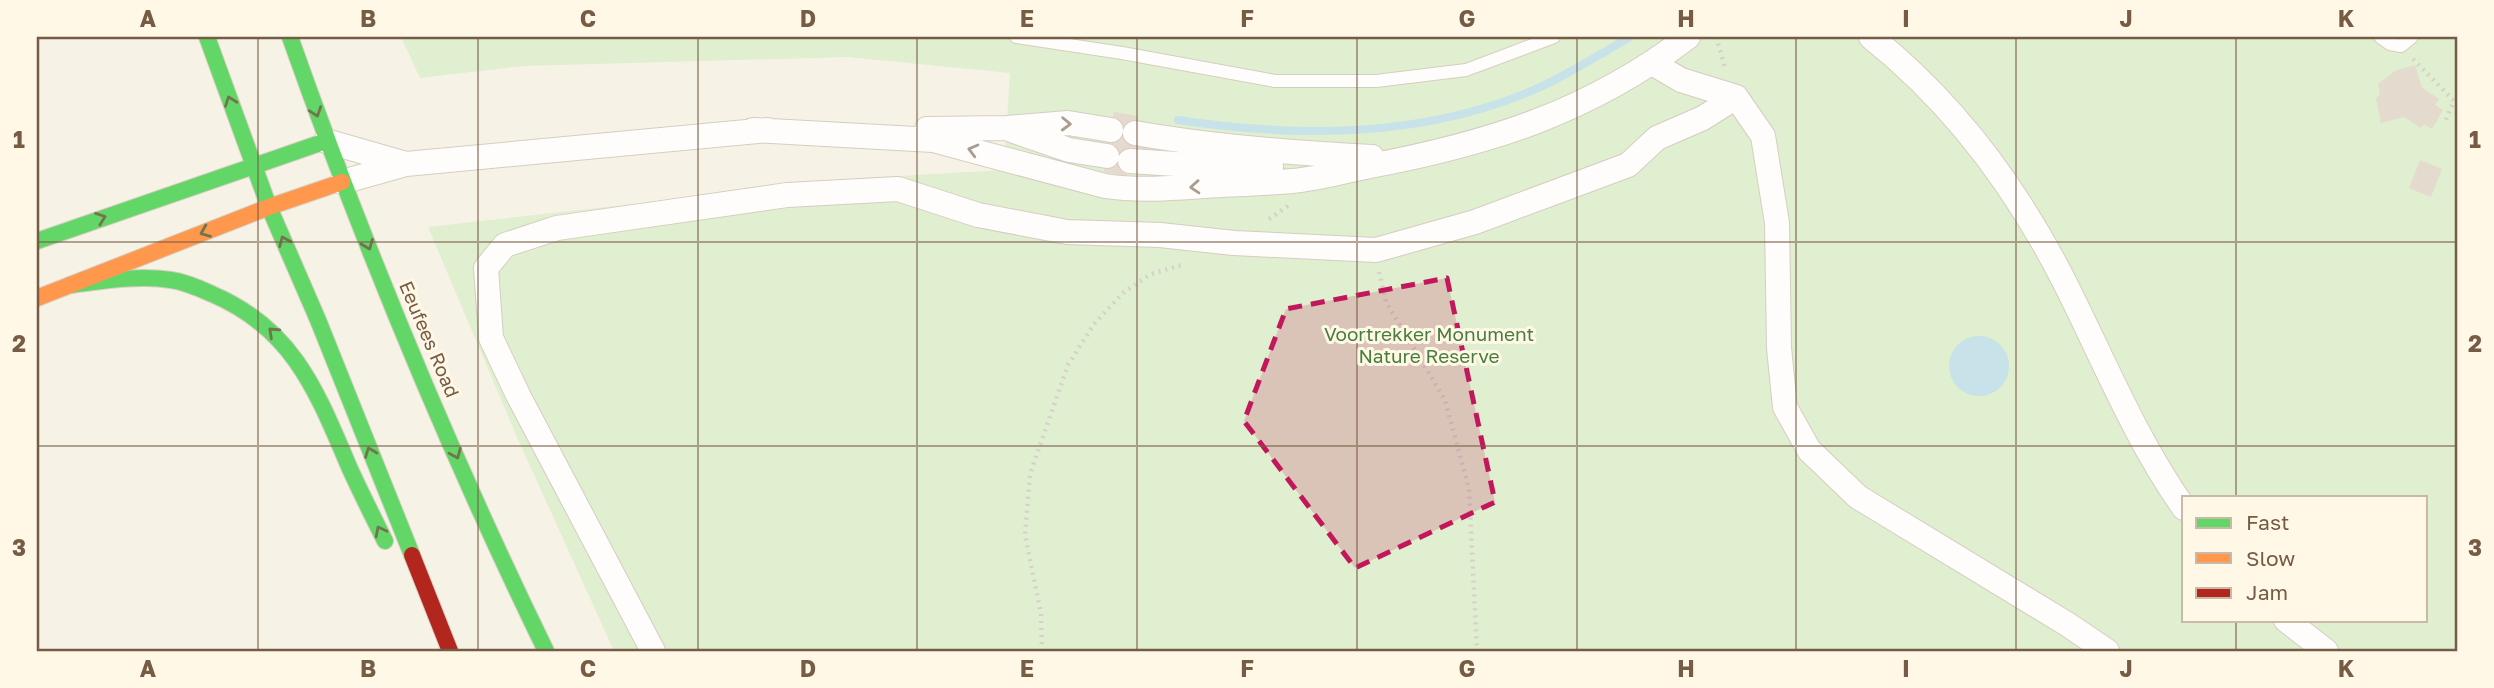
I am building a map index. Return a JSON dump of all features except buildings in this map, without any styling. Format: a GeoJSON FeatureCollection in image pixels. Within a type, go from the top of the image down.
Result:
{"type":"FeatureCollection","features":[{"type":"Feature","properties":{"kind":"main road"},"geometry":{"type":"LineString","coordinates":[[207,37],[269,207],[318,320],[450,651]]}},
{"type":"Feature","properties":{"kind":"main road","name":"Eeufees Road"},"geometry":{"type":"LineString","coordinates":[[290,37],[342,181],[468,482],[545,651]]}},
{"type":"Feature","properties":{"kind":"main road"},"geometry":{"type":"LineString","coordinates":[[37,241],[253,164],[326,141]]}},
{"type":"Feature","properties":{"kind":"main road"},"geometry":{"type":"LineString","coordinates":[[37,298],[342,181]]}},
{"type":"Feature","properties":{"kind":"main road"},"geometry":{"type":"LineString","coordinates":[[70,285],[129,278],[171,280],[203,289],[241,306],[268,326],[286,345],[315,388],[362,498],[391,553]]}},
{"type":"Feature","properties":{"kind":"main road"},"geometry":{"type":"LineString","coordinates":[[402,574],[440,631]]}},
{"type":"Feature","properties":{"kind":"street"},"geometry":{"type":"LineString","coordinates":[[753,130],[933,140],[1105,186],[1133,190],[1294,181],[1469,145],[1550,118],[1653,63],[1688,37]]}},
{"type":"Feature","properties":{"kind":"street"},"geometry":{"type":"LineString","coordinates":[[1871,37],[1929,87],[1986,153],[2027,216],[2065,284],[2134,425],[2182,505]]}},
{"type":"Feature","properties":{"kind":"street"},"geometry":{"type":"LineString","coordinates":[[1653,63],[1681,80],[1736,97],[1763,136],[1777,223],[1779,348],[1784,407],[1809,450],[1858,497],[2107,651]]}},
{"type":"Feature","properties":{"kind":"street"},"geometry":{"type":"LineString","coordinates":[[653,651],[517,395],[491,338],[486,268],[505,245],[556,228],[787,195],[898,189],[978,215],[1067,232],[1160,235],[1234,243],[1377,250],[1475,222],[1628,165],[1657,138],[1703,118],[1736,97]]}},
{"type":"Feature","properties":{"kind":"street"},"geometry":{"type":"LineString","coordinates":[[342,181],[406,164],[753,130],[1007,128],[1068,122],[1195,144],[1276,152],[1408,159]]}},
{"type":"Feature","properties":{"kind":"street"},"geometry":{"type":"LineString","coordinates":[[1007,128],[1069,150],[1118,158],[1222,167],[1408,159]]}},
{"type":"Feature","properties":{"kind":"street"},"geometry":{"type":"LineString","coordinates":[[326,141],[406,164]]}},
{"type":"Feature","properties":{"kind":"street"},"geometry":{"type":"LineString","coordinates":[[2289,622],[2326,651]]}},
{"type":"Feature","properties":{"kind":"lane"},"geometry":{"type":"LineString","coordinates":[[1016,37],[1275,81],[1376,81],[1466,70],[1554,37]]}},
{"type":"Feature","properties":{"kind":"lane"},"geometry":{"type":"LineString","coordinates":[[2380,37],[2390,44],[2401,46],[2409,39]]}},
{"type":"Feature","properties":{"kind":"path"},"geometry":{"type":"LineString","coordinates":[[2409,39],[2414,61],[2454,100],[2444,124]]}},
{"type":"Feature","properties":{"kind":"path"},"geometry":{"type":"LineString","coordinates":[[1234,243],[1284,210],[1291,202]]}},
{"type":"Feature","properties":{"kind":"path"},"geometry":{"type":"LineString","coordinates":[[1377,250],[1386,302],[1446,400],[1469,489],[1477,651]]}},
{"type":"Feature","properties":{"kind":"path"},"geometry":{"type":"LineString","coordinates":[[1042,651],[1041,614],[1025,536],[1030,474],[1068,365],[1094,324],[1124,292],[1151,274],[1187,264]]}},
{"type":"Feature","properties":{"kind":"highlighted area"},"geometry":{"type":"Polygon","coordinates":[[[1447,278],[1495,502],[1355,568],[1244,421],[1286,309],[1447,278]]]}},
{"type":"Feature","properties":{"kind":"green space","name":"Voortrekker Monument Nature Reserve"},"geometry":{"type":"Polygon","coordinates":[[[401,37],[2457,37],[2457,651],[614,651],[516,435],[428,227],[863,178],[1004,170],[1010,73],[848,57],[523,66],[420,78],[401,37]]]}},
{"type":"Feature","properties":{"kind":"water"},"geometry":{"type":"Polygon","coordinates":[[[1979,336],[1991,338],[2004,349],[2009,366],[2007,378],[1996,391],[1979,396],[1967,394],[1954,383],[1949,366],[1951,354],[1962,341],[1979,336]]]}},
{"type":"Feature","properties":{"kind":"waterway"},"geometry":{"type":"LineString","coordinates":[[1178,120],[1269,130],[1314,131],[1360,130],[1449,117],[1536,89],[1630,37]]}},
{"type":"Feature","properties":{"kind":"traffic: fast"},"geometry":{"type":"LineString","coordinates":[[207,37],[269,207],[318,320],[412,555]]}},
{"type":"Feature","properties":{"kind":"traffic: fast"},"geometry":{"type":"LineString","coordinates":[[290,37],[409,348],[475,500],[546,651]]}},
{"type":"Feature","properties":{"kind":"traffic: fast"},"geometry":{"type":"LineString","coordinates":[[37,241],[326,141]]}},
{"type":"Feature","properties":{"kind":"traffic: fast"},"geometry":{"type":"LineString","coordinates":[[70,285],[133,278],[176,281],[212,294],[240,308],[264,325],[283,344],[313,389],[385,541]]}},
{"type":"Feature","properties":{"kind":"traffic: slow"},"geometry":{"type":"LineString","coordinates":[[37,298],[269,207],[342,182]]}},
{"type":"Feature","properties":{"kind":"traffic: jam"},"geometry":{"type":"LineString","coordinates":[[412,555],[450,651]]}}]}
